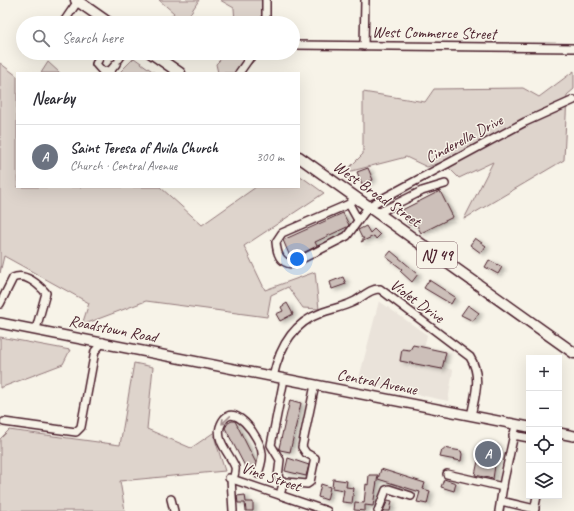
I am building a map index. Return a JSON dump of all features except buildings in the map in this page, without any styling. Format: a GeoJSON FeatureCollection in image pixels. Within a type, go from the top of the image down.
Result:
{"type":"FeatureCollection","features":[{"type":"Feature","properties":{"kind":"highway"},"geometry":{"type":"LineString","coordinates":[[77,1],[99,16]]}},
{"type":"Feature","properties":{"kind":"highway"},"geometry":{"type":"LineString","coordinates":[[162,60],[179,72]]}},
{"type":"Feature","properties":{"kind":"highway","name":"West Broad Street"},"geometry":{"type":"LineString","coordinates":[[300,158],[352,200],[369,206],[574,352]]}},
{"type":"Feature","properties":{"kind":"main road","name":"Roadstown Road"},"geometry":{"type":"LineString","coordinates":[[0,323],[220,366]]}},
{"type":"Feature","properties":{"kind":"main road","name":"Central Avenue"},"geometry":{"type":"LineString","coordinates":[[220,366],[526,427]]}},
{"type":"Feature","properties":{"kind":"main road"},"geometry":{"type":"LineString","coordinates":[[562,434],[574,436]]}},
{"type":"Feature","properties":{"kind":"street"},"geometry":{"type":"LineString","coordinates":[[266,0],[266,16]]}},
{"type":"Feature","properties":{"kind":"street"},"geometry":{"type":"LineString","coordinates":[[364,46],[365,0]]}},
{"type":"Feature","properties":{"kind":"street"},"geometry":{"type":"LineString","coordinates":[[67,16],[77,1]]}},
{"type":"Feature","properties":{"kind":"street","name":"West Commerce Street"},"geometry":{"type":"LineString","coordinates":[[300,45],[574,48]]}},
{"type":"Feature","properties":{"kind":"street"},"geometry":{"type":"LineString","coordinates":[[98,60],[96,64],[103,72],[112,70],[118,60]]}},
{"type":"Feature","properties":{"kind":"street"},"geometry":{"type":"LineString","coordinates":[[239,72],[248,60]]}},
{"type":"Feature","properties":{"kind":"street","name":"Cinderella Drive"},"geometry":{"type":"LineString","coordinates":[[369,206],[525,122],[574,100]]}},
{"type":"Feature","properties":{"kind":"street"},"geometry":{"type":"LineString","coordinates":[[378,213],[422,191],[445,184]]}},
{"type":"Feature","properties":{"kind":"street"},"geometry":{"type":"LineString","coordinates":[[358,220],[352,200],[282,232],[276,242],[279,255],[286,263],[292,264],[347,236],[369,206]]}},
{"type":"Feature","properties":{"kind":"street"},"geometry":{"type":"LineString","coordinates":[[0,304],[13,278],[22,277],[35,282],[46,293],[36,329]]}},
{"type":"Feature","properties":{"kind":"street","name":"Violet Drive"},"geometry":{"type":"LineString","coordinates":[[273,377],[282,349],[299,327],[319,314],[354,302],[372,290],[380,289],[470,357],[475,365],[477,384],[471,416]]}},
{"type":"Feature","properties":{"kind":"street"},"geometry":{"type":"LineString","coordinates":[[4,422],[76,432],[81,427],[95,351],[103,342]]}},
{"type":"Feature","properties":{"kind":"street"},"geometry":{"type":"LineString","coordinates":[[283,484],[278,477],[280,460],[271,444],[284,379]]}},
{"type":"Feature","properties":{"kind":"street"},"geometry":{"type":"LineString","coordinates":[[283,484],[287,482],[307,484],[310,482],[315,458],[304,451],[302,444],[315,385]]}},
{"type":"Feature","properties":{"kind":"street"},"geometry":{"type":"LineString","coordinates":[[233,511],[231,478],[235,468],[219,433],[221,425],[225,419],[231,416],[240,417],[261,446],[262,453],[258,474]]}},
{"type":"Feature","properties":{"kind":"street"},"geometry":{"type":"LineString","coordinates":[[499,511],[516,425]]}},
{"type":"Feature","properties":{"kind":"street"},"geometry":{"type":"LineString","coordinates":[[513,435],[526,437]]}},
{"type":"Feature","properties":{"kind":"street"},"geometry":{"type":"LineString","coordinates":[[261,446],[271,444]]}},
{"type":"Feature","properties":{"kind":"street"},"geometry":{"type":"LineString","coordinates":[[447,474],[503,487]]}},
{"type":"Feature","properties":{"kind":"street","name":"Vine Street"},"geometry":{"type":"LineString","coordinates":[[231,478],[327,511]]}},
{"type":"Feature","properties":{"kind":"street"},"geometry":{"type":"LineString","coordinates":[[280,495],[283,484]]}},
{"type":"Feature","properties":{"kind":"street"},"geometry":{"type":"LineString","coordinates":[[378,511],[386,490],[390,489],[411,496]]}},
{"type":"Feature","properties":{"kind":"street"},"geometry":{"type":"LineString","coordinates":[[171,498],[174,511]]}},
{"type":"Feature","properties":{"kind":"street"},"geometry":{"type":"LineString","coordinates":[[501,502],[535,510],[537,499]]}},
{"type":"Feature","properties":{"kind":"shaded area"},"geometry":{"type":"Polygon","coordinates":[[[159,0],[199,0],[189,16],[172,16],[174,13],[159,0]]]}},
{"type":"Feature","properties":{"kind":"shaded area"},"geometry":{"type":"Polygon","coordinates":[[[220,0],[269,0],[269,16],[235,16],[234,8],[220,0]]]}},
{"type":"Feature","properties":{"kind":"shaded area"},"geometry":{"type":"Polygon","coordinates":[[[132,60],[137,60],[154,72],[120,72],[132,60]]]}},
{"type":"Feature","properties":{"kind":"shaded area"},"geometry":{"type":"Polygon","coordinates":[[[220,60],[255,60],[243,72],[218,72],[216,64],[220,60]]]}},
{"type":"Feature","properties":{"kind":"shaded area"},"geometry":{"type":"Polygon","coordinates":[[[48,62],[59,72],[42,72],[48,62]]]}},
{"type":"Feature","properties":{"kind":"shaded area"},"geometry":{"type":"Polygon","coordinates":[[[0,63],[16,75],[16,188],[161,188],[202,225],[255,188],[300,188],[300,176],[324,193],[244,246],[265,290],[315,272],[319,309],[303,308],[288,287],[271,295],[267,317],[146,301],[82,325],[89,303],[4,256],[0,273],[0,63]]]}},
{"type":"Feature","properties":{"kind":"shaded area"},"geometry":{"type":"Polygon","coordinates":[[[574,71],[574,89],[567,95],[564,160],[464,219],[493,162],[459,178],[443,162],[427,167],[406,157],[344,173],[363,154],[363,92],[425,102],[434,89],[523,88],[539,97],[574,71]]]}},
{"type":"Feature","properties":{"kind":"shaded area"},"geometry":{"type":"Polygon","coordinates":[[[379,301],[427,335],[424,348],[448,353],[445,368],[453,370],[448,401],[358,382],[379,301]]]}},
{"type":"Feature","properties":{"kind":"shaded area"},"geometry":{"type":"Polygon","coordinates":[[[0,337],[70,350],[63,364],[0,388],[0,337]]]}},
{"type":"Feature","properties":{"kind":"shaded area"},"geometry":{"type":"Polygon","coordinates":[[[134,363],[153,367],[147,429],[191,448],[213,433],[225,471],[120,481],[125,511],[0,511],[0,439],[9,430],[120,445],[134,363]]]}},
{"type":"Feature","properties":{"kind":"place","name":"Saint Teresa of Avila Church"},"geometry":{"type":"Point","coordinates":[488,454]}}]}
